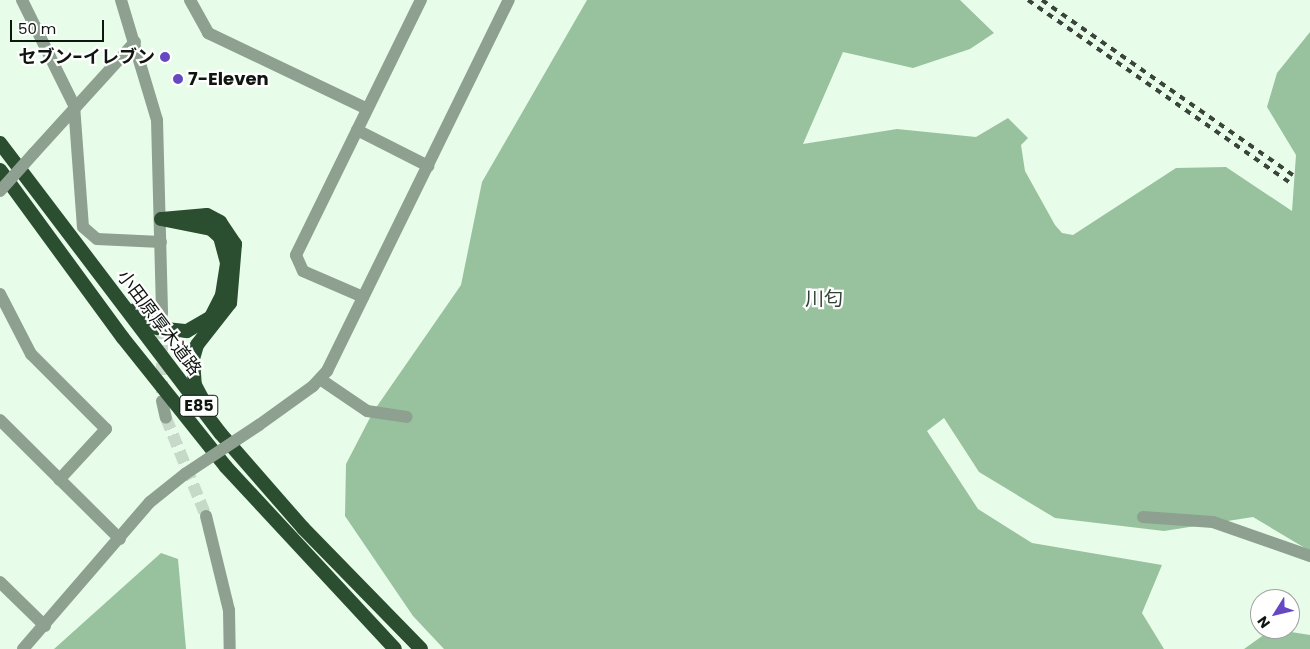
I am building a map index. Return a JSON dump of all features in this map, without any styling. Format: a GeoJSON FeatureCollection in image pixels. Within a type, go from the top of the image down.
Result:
{"type":"FeatureCollection","features":[{"type":"Feature","properties":{"kind":"highway","name":"小田原厚木道路"},"geometry":{"type":"LineString","coordinates":[[0,143],[221,434],[303,528],[421,649]]}},
{"type":"Feature","properties":{"kind":"highway","name":"小田原厚木道路"},"geometry":{"type":"LineString","coordinates":[[0,170],[220,460],[288,539],[396,649]]}},
{"type":"Feature","properties":{"kind":"highway"},"geometry":{"type":"LineString","coordinates":[[161,219],[207,215],[220,222],[236,244],[230,303],[198,345],[192,372],[221,434]]}},
{"type":"Feature","properties":{"kind":"highway"},"geometry":{"type":"LineString","coordinates":[[56,218],[143,319],[172,332],[187,331],[200,326],[218,308],[226,249],[211,229],[161,219]]}},
{"type":"Feature","properties":{"kind":"street"},"geometry":{"type":"LineString","coordinates":[[22,0],[74,105],[83,227],[96,239],[161,242]]}},
{"type":"Feature","properties":{"kind":"street"},"geometry":{"type":"LineString","coordinates":[[121,0],[157,120],[162,313]]}},
{"type":"Feature","properties":{"kind":"street"},"geometry":{"type":"LineString","coordinates":[[190,0],[208,33],[367,110]]}},
{"type":"Feature","properties":{"kind":"street"},"geometry":{"type":"LineString","coordinates":[[363,297],[303,270],[296,255],[421,0]]}},
{"type":"Feature","properties":{"kind":"street"},"geometry":{"type":"LineString","coordinates":[[24,649],[150,502],[186,474],[259,425],[320,378],[363,297],[508,0]]}},
{"type":"Feature","properties":{"kind":"street"},"geometry":{"type":"LineString","coordinates":[[0,191],[74,105],[135,42]]}},
{"type":"Feature","properties":{"kind":"street"},"geometry":{"type":"LineString","coordinates":[[357,130],[428,166]]}},
{"type":"Feature","properties":{"kind":"street"},"geometry":{"type":"LineString","coordinates":[[0,294],[31,354],[106,430],[60,480]]}},
{"type":"Feature","properties":{"kind":"street"},"geometry":{"type":"LineString","coordinates":[[320,378],[366,412],[407,417]]}},
{"type":"Feature","properties":{"kind":"street"},"geometry":{"type":"LineString","coordinates":[[162,401],[166,418]]}},
{"type":"Feature","properties":{"kind":"street"},"geometry":{"type":"LineString","coordinates":[[0,420],[120,539]]}},
{"type":"Feature","properties":{"kind":"street"},"geometry":{"type":"LineString","coordinates":[[206,516],[227,600],[230,649]]}},
{"type":"Feature","properties":{"kind":"street"},"geometry":{"type":"LineString","coordinates":[[1143,517],[1212,522],[1310,556]]}},
{"type":"Feature","properties":{"kind":"street"},"geometry":{"type":"LineString","coordinates":[[0,582],[45,626]]}},
{"type":"Feature","properties":{"kind":"green space"},"geometry":{"type":"Polygon","coordinates":[[[587,0],[960,0],[994,33],[970,49],[913,68],[843,52],[803,144],[897,129],[976,137],[1008,118],[1028,138],[1021,145],[1025,171],[1055,225],[1062,233],[1073,235],[1176,168],[1226,167],[1292,211],[1296,155],[1267,107],[1277,73],[1310,32],[1310,551],[1253,517],[1164,531],[1055,518],[979,472],[944,418],[927,431],[978,509],[1032,543],[1162,565],[1142,613],[1164,649],[444,649],[413,616],[345,516],[346,464],[373,412],[461,285],[482,182],[587,0]]]}},
{"type":"Feature","properties":{"kind":"green space"},"geometry":{"type":"Polygon","coordinates":[[[161,553],[178,559],[186,649],[54,649],[161,553]]]}},
{"type":"Feature","properties":{"kind":"green space"},"geometry":{"type":"Polygon","coordinates":[[[1300,633],[1310,635],[1310,649],[1244,649],[1258,639],[1300,639],[1300,633]]]}},
{"type":"Feature","properties":{"kind":"tunnel"},"geometry":{"type":"LineString","coordinates":[[162,313],[162,393]]}},
{"type":"Feature","properties":{"kind":"tunnel"},"geometry":{"type":"LineString","coordinates":[[166,418],[206,516]]}},
{"type":"Feature","properties":{"kind":"railway"},"geometry":{"type":"LineString","coordinates":[[1028,0],[1289,182]]}},
{"type":"Feature","properties":{"kind":"railway"},"geometry":{"type":"LineString","coordinates":[[1042,0],[1293,175]]}},
{"type":"Feature","properties":{"kind":"place","name":"セブン-イレブン"},"geometry":{"type":"Point","coordinates":[165,57]}},
{"type":"Feature","properties":{"kind":"place","name":"7-Eleven"},"geometry":{"type":"Point","coordinates":[178,79]}},
{"type":"Feature","properties":{"kind":"district","name":"川匂"},"geometry":{"type":"Point","coordinates":[824,299]}}]}
